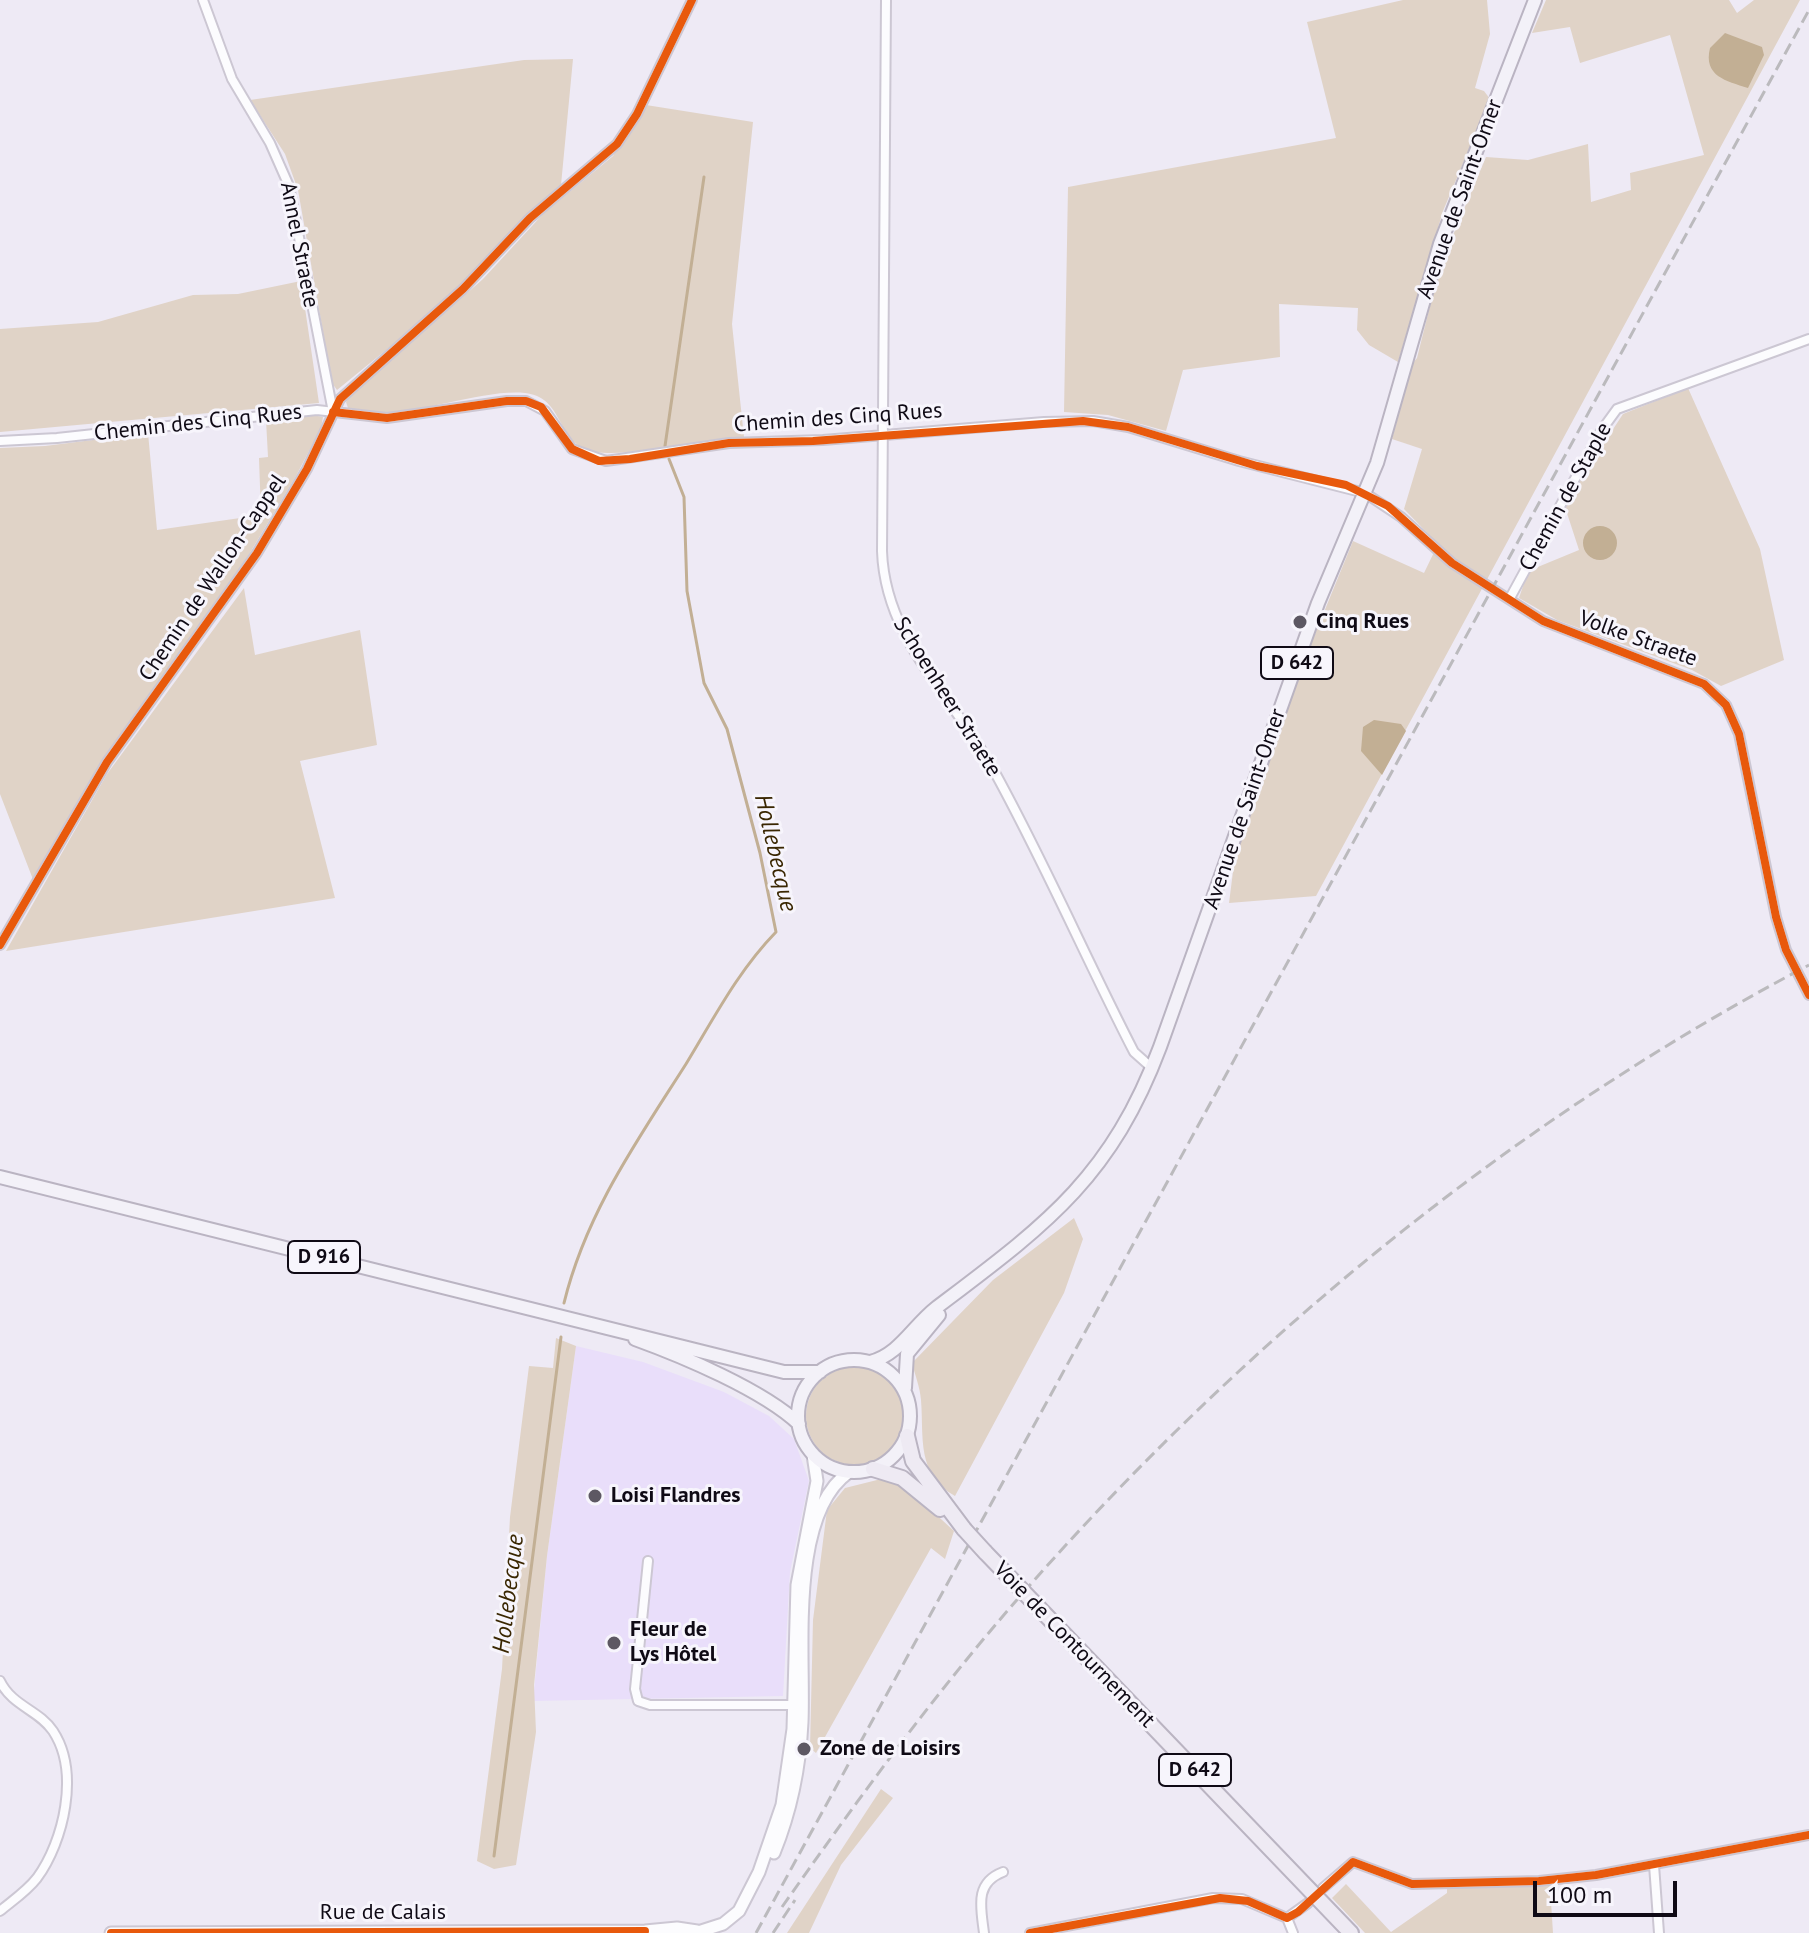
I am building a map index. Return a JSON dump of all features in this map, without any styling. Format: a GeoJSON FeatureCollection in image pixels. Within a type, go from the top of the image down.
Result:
{"type":"FeatureCollection","features":[{"type":"Feature","properties":{"kind":"highway","name":"Voie de Contournement"},"geometry":{"type":"LineString","coordinates":[[907,1436],[913,1461],[964,1529],[1351,1933]]}},
{"type":"Feature","properties":{"kind":"highway","name":"Voie de Contournement"},"geometry":{"type":"LineString","coordinates":[[873,1469],[902,1478],[964,1529]]}},
{"type":"Feature","properties":{"kind":"main road","name":"Avenue de Saint-Omer"},"geometry":{"type":"LineString","coordinates":[[870,1362],[889,1355],[935,1309],[963,1291],[1036,1233],[1079,1189],[1120,1134],[1152,1068],[1314,614],[1365,493],[1389,425],[1437,252],[1535,0]]}},
{"type":"Feature","properties":{"kind":"main road","name":"D 916"},"geometry":{"type":"LineString","coordinates":[[0,1177],[784,1372],[820,1372]]}},
{"type":"Feature","properties":{"kind":"main road","name":"Avenue de Saint-Omer"},"geometry":{"type":"LineString","coordinates":[[905,1391],[904,1366],[910,1349],[963,1291]]}},
{"type":"Feature","properties":{"kind":"main road","name":"D 916"},"geometry":{"type":"LineString","coordinates":[[594,1325],[695,1365],[775,1406],[799,1424]]}},
{"type":"Feature","properties":{"kind":"main road"},"geometry":{"type":"LineString","coordinates":[[729,1933],[765,1872],[784,1828],[797,1771],[796,1596],[817,1481],[813,1455],[799,1424],[801,1398],[820,1372],[844,1361],[870,1362],[892,1374],[905,1391],[911,1411],[907,1436],[894,1456],[873,1469],[849,1472],[830,1467],[813,1455]]}},
{"type":"Feature","properties":{"kind":"main road"},"geometry":{"type":"LineString","coordinates":[[705,1931],[727,1922],[739,1911],[768,1850],[785,1787],[798,1705],[803,1609],[815,1528],[826,1494],[849,1472]]}},
{"type":"Feature","properties":{"kind":"main road","name":"Rue de Calais"},"geometry":{"type":"LineString","coordinates":[[111,1933],[650,1932],[677,1928],[705,1931]]}},
{"type":"Feature","properties":{"kind":"street","name":"Annel Straete"},"geometry":{"type":"LineString","coordinates":[[203,0],[232,79],[277,156],[289,186],[333,412]]}},
{"type":"Feature","properties":{"kind":"street","name":"Chemin de Wallon-Cappel"},"geometry":{"type":"LineString","coordinates":[[0,945],[107,762],[257,553],[311,461],[333,412],[350,388],[463,289],[530,218],[617,144],[637,114],[692,0]]}},
{"type":"Feature","properties":{"kind":"street","name":"Schoenheer Straete"},"geometry":{"type":"LineString","coordinates":[[886,0],[884,574],[898,625],[994,769],[1134,1052],[1152,1068]]}},
{"type":"Feature","properties":{"kind":"street","name":"Chemin de Staple"},"geometry":{"type":"LineString","coordinates":[[1510,598],[1601,431],[1617,409],[1809,339]]}},
{"type":"Feature","properties":{"kind":"street","name":"Chemin des Cinq Rues"},"geometry":{"type":"LineString","coordinates":[[0,441],[333,412],[387,418],[507,401],[526,401],[545,411],[572,449],[606,461],[729,443],[884,435],[1053,421],[1102,422],[1365,493]]}},
{"type":"Feature","properties":{"kind":"street","name":"Volke Straete"},"geometry":{"type":"LineString","coordinates":[[1365,493],[1395,511],[1452,563],[1561,630],[1699,680],[1726,705],[1741,742],[1778,926],[1809,995]]}},
{"type":"Feature","properties":{"kind":"street"},"geometry":{"type":"LineString","coordinates":[[648,1561],[635,1689],[638,1701],[650,1705],[798,1705]]}},
{"type":"Feature","properties":{"kind":"street"},"geometry":{"type":"LineString","coordinates":[[0,1681],[13,1700],[54,1732],[62,1750],[66,1793],[60,1826],[43,1869],[32,1884],[0,1911]]}},
{"type":"Feature","properties":{"kind":"street"},"geometry":{"type":"LineString","coordinates":[[1323,1888],[1343,1867],[1356,1862],[1391,1879],[1420,1884],[1552,1880],[1654,1865],[1809,1835]]}},
{"type":"Feature","properties":{"kind":"street"},"geometry":{"type":"LineString","coordinates":[[1654,1865],[1659,1933]]}},
{"type":"Feature","properties":{"kind":"street"},"geometry":{"type":"LineString","coordinates":[[984,1933],[981,1891],[990,1878],[1003,1872]]}},
{"type":"Feature","properties":{"kind":"street"},"geometry":{"type":"LineString","coordinates":[[1030,1933],[1220,1898],[1248,1901],[1287,1918],[1293,1933]]}},
{"type":"Feature","properties":{"kind":"street"},"geometry":{"type":"LineString","coordinates":[[1287,1918],[1308,1903]]}},
{"type":"Feature","properties":{"kind":"shaded area"},"geometry":{"type":"Polygon","coordinates":[[[1403,0],[1487,0],[1490,34],[1475,88],[1484,91],[1490,99],[1443,211],[1398,362],[1369,345],[1357,330],[1358,308],[1279,304],[1280,357],[1183,370],[1166,431],[1108,415],[1064,412],[1068,187],[1336,138],[1307,22],[1403,0]]]}},
{"type":"Feature","properties":{"kind":"shaded area"},"geometry":{"type":"Polygon","coordinates":[[[1546,0],[1729,0],[1737,13],[1754,0],[1800,0],[1316,896],[1229,903],[1235,856],[1295,683],[1353,541],[1424,573],[1438,544],[1404,509],[1422,449],[1392,439],[1412,364],[1417,358],[1440,266],[1486,157],[1528,160],[1588,144],[1591,202],[1631,190],[1630,173],[1704,155],[1670,35],[1580,63],[1570,27],[1532,33],[1546,0]]]}},
{"type":"Feature","properties":{"kind":"shaded area"},"geometry":{"type":"Polygon","coordinates":[[[1725,33],[1762,47],[1764,55],[1748,88],[1718,76],[1710,65],[1710,48],[1725,33]]]}},
{"type":"Feature","properties":{"kind":"shaded area"},"geometry":{"type":"Polygon","coordinates":[[[573,59],[561,185],[527,214],[440,306],[337,390],[332,383],[298,190],[285,154],[250,100],[524,60],[573,59]]]}},
{"type":"Feature","properties":{"kind":"shaded area"},"geometry":{"type":"Polygon","coordinates":[[[646,105],[753,122],[732,324],[744,437],[638,451],[598,452],[576,443],[546,402],[525,393],[483,396],[388,413],[348,408],[346,402],[350,396],[483,279],[544,213],[613,156],[646,105]]]}},
{"type":"Feature","properties":{"kind":"shaded area"},"geometry":{"type":"Polygon","coordinates":[[[301,281],[319,403],[0,432],[0,329],[98,322],[193,295],[238,294],[301,281]]]}},
{"type":"Feature","properties":{"kind":"shaded area"},"geometry":{"type":"Polygon","coordinates":[[[1688,388],[1760,549],[1784,660],[1721,686],[1692,670],[1557,620],[1519,598],[1528,571],[1579,550],[1564,504],[1623,414],[1688,388]]]}},
{"type":"Feature","properties":{"kind":"shaded area"},"geometry":{"type":"Polygon","coordinates":[[[313,415],[323,417],[321,428],[296,476],[233,581],[122,733],[34,882],[0,794],[0,448],[45,446],[148,433],[157,530],[261,515],[259,458],[268,457],[266,420],[313,415]]]}},
{"type":"Feature","properties":{"kind":"shaded area"},"geometry":{"type":"Polygon","coordinates":[[[1600,526],[1612,531],[1617,543],[1612,555],[1600,560],[1588,555],[1583,543],[1588,531],[1600,526]]]}},
{"type":"Feature","properties":{"kind":"shaded area"},"geometry":{"type":"Polygon","coordinates":[[[244,588],[255,655],[360,630],[377,745],[300,761],[335,898],[6,951],[107,774],[244,588]]]}},
{"type":"Feature","properties":{"kind":"shaded area"},"geometry":{"type":"Polygon","coordinates":[[[1374,720],[1401,724],[1406,731],[1382,775],[1361,751],[1363,727],[1374,720]]]}},
{"type":"Feature","properties":{"kind":"shaded area"},"geometry":{"type":"Polygon","coordinates":[[[1074,1218],[1083,1239],[1064,1293],[955,1496],[934,1477],[924,1454],[920,1395],[912,1363],[993,1280],[1074,1218]]]}},
{"type":"Feature","properties":{"kind":"shaded area"},"geometry":{"type":"Polygon","coordinates":[[[556,1338],[576,1346],[547,1556],[534,1685],[536,1732],[516,1865],[494,1869],[477,1861],[502,1669],[510,1517],[529,1366],[553,1368],[556,1338]]]}},
{"type":"Feature","properties":{"kind":"shaded area"},"geometry":{"type":"Polygon","coordinates":[[[576,1346],[643,1362],[724,1392],[769,1416],[794,1439],[809,1481],[790,1572],[783,1696],[533,1701],[547,1556],[576,1346]]]}},
{"type":"Feature","properties":{"kind":"shaded area"},"geometry":{"type":"Polygon","coordinates":[[[855,1367],[874,1371],[889,1382],[900,1397],[904,1416],[900,1435],[889,1450],[874,1461],[855,1465],[836,1461],[821,1450],[810,1435],[806,1416],[810,1397],[821,1382],[836,1371],[855,1367]]]}},
{"type":"Feature","properties":{"kind":"shaded area"},"geometry":{"type":"Polygon","coordinates":[[[885,1478],[904,1485],[954,1531],[945,1559],[931,1548],[816,1753],[810,1748],[813,1620],[827,1510],[845,1488],[885,1478]]]}},
{"type":"Feature","properties":{"kind":"shaded area"},"geometry":{"type":"Polygon","coordinates":[[[881,1789],[893,1798],[841,1865],[809,1933],[787,1933],[881,1789]]]}},
{"type":"Feature","properties":{"kind":"shaded area"},"geometry":{"type":"Polygon","coordinates":[[[1346,1884],[1391,1932],[1447,1893],[1447,1888],[1550,1886],[1553,1933],[1365,1933],[1332,1898],[1346,1884]]]}},
{"type":"Feature","properties":{"kind":"waterway","name":"Hollebecque"},"geometry":{"type":"LineString","coordinates":[[665,446],[704,177]]}},
{"type":"Feature","properties":{"kind":"waterway","name":"Hollebecque"},"geometry":{"type":"LineString","coordinates":[[564,1303],[585,1239],[615,1179],[727,995],[776,932],[760,853],[727,729],[704,683],[687,591],[684,497],[669,459]]}},
{"type":"Feature","properties":{"kind":"waterway","name":"Hollebecque"},"geometry":{"type":"LineString","coordinates":[[494,1856],[561,1337]]}},
{"type":"Feature","properties":{"kind":"railway"},"geometry":{"type":"LineString","coordinates":[[756,1933],[1809,10]]}},
{"type":"Feature","properties":{"kind":"railway"},"geometry":{"type":"LineString","coordinates":[[782,1907],[892,1755],[1009,1609],[1095,1514],[1185,1422],[1280,1334],[1379,1250],[1482,1171],[1588,1096],[1697,1028],[1809,965]]}},
{"type":"Feature","properties":{"kind":"railway"},"geometry":{"type":"LineString","coordinates":[[773,1933],[795,1900]]}},
{"type":"Feature","properties":{"kind":"cycle path"},"geometry":{"type":"LineString","coordinates":[[0,945],[107,762],[257,553],[307,469],[340,399],[463,289],[530,218],[617,144],[637,114],[692,0]]}},
{"type":"Feature","properties":{"kind":"cycle path"},"geometry":{"type":"LineString","coordinates":[[333,412],[387,418],[526,401],[541,407],[572,449],[599,461],[729,443],[813,441],[1083,421],[1128,427],[1257,466],[1346,485],[1388,506],[1452,563],[1543,621],[1704,684],[1726,705],[1739,734],[1776,917],[1786,950],[1809,995]]}},
{"type":"Feature","properties":{"kind":"cycle path"},"geometry":{"type":"LineString","coordinates":[[1030,1933],[1220,1898],[1248,1901],[1287,1918],[1298,1912],[1353,1862],[1412,1884],[1539,1881],[1596,1875],[1809,1835]]}},
{"type":"Feature","properties":{"kind":"cycle path"},"geometry":{"type":"LineString","coordinates":[[111,1933],[645,1931]]}},
{"type":"Feature","properties":{"kind":"place","name":"Cinq Rues"},"geometry":{"type":"Point","coordinates":[1300,622]}},
{"type":"Feature","properties":{"kind":"place","name":"Loisi Flandres"},"geometry":{"type":"Point","coordinates":[595,1496]}},
{"type":"Feature","properties":{"kind":"place","name":"Fleur de Lys Hôtel"},"geometry":{"type":"Point","coordinates":[614,1643]}},
{"type":"Feature","properties":{"kind":"place","name":"Zone de Loisirs"},"geometry":{"type":"Point","coordinates":[804,1749]}}]}
